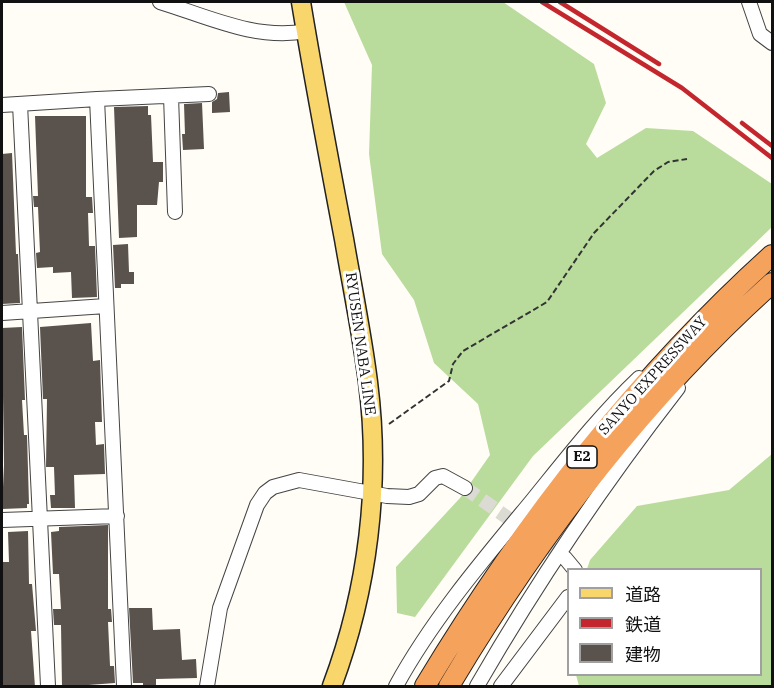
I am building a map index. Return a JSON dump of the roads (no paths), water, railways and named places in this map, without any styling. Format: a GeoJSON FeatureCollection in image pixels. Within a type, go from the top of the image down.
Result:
{"type":"FeatureCollection","features":[{"type":"Feature","properties":{"kind":"highway","name":"SANYO EXPRESSWAY"},"geometry":{"type":"LineString","coordinates":[[425,687],[480,597],[549,500],[639,388],[712,312],[772,255]]}},
{"type":"Feature","properties":{"kind":"highway","name":"SANYO EXPRESSWAY"},"geometry":{"type":"LineString","coordinates":[[449,687],[497,609],[566,512],[635,426],[726,327],[772,283]]}},
{"type":"Feature","properties":{"kind":"main road","name":"RYUSEN NABA LINE"},"geometry":{"type":"LineString","coordinates":[[301,2],[358,318],[368,384],[372,435],[372,493],[358,595],[332,687]]}},
{"type":"Feature","properties":{"kind":"street"},"geometry":{"type":"LineString","coordinates":[[160,2],[268,34],[289,35],[306,31]]}},
{"type":"Feature","properties":{"kind":"street"},"geometry":{"type":"LineString","coordinates":[[749,2],[760,34],[772,43]]}},
{"type":"Feature","properties":{"kind":"street"},"geometry":{"type":"LineString","coordinates":[[2,105],[209,94]]}},
{"type":"Feature","properties":{"kind":"street"},"geometry":{"type":"LineString","coordinates":[[171,96],[175,212]]}},
{"type":"Feature","properties":{"kind":"street"},"geometry":{"type":"LineString","coordinates":[[97,99],[124,687]]}},
{"type":"Feature","properties":{"kind":"street"},"geometry":{"type":"LineString","coordinates":[[20,104],[48,687]]}},
{"type":"Feature","properties":{"kind":"street"},"geometry":{"type":"LineString","coordinates":[[2,313],[106,306]]}},
{"type":"Feature","properties":{"kind":"street"},"geometry":{"type":"LineString","coordinates":[[396,687],[416,649],[505,532],[609,406],[712,312]]}},
{"type":"Feature","properties":{"kind":"street"},"geometry":{"type":"LineString","coordinates":[[477,687],[512,626],[620,463],[726,327]]}},
{"type":"Feature","properties":{"kind":"street"},"geometry":{"type":"LineString","coordinates":[[207,687],[220,608],[257,505],[265,493],[273,487],[299,480],[409,497],[419,494],[435,478],[442,476],[465,488]]}},
{"type":"Feature","properties":{"kind":"street"},"geometry":{"type":"LineString","coordinates":[[2,520],[117,516]]}},
{"type":"Feature","properties":{"kind":"street"},"geometry":{"type":"LineString","coordinates":[[565,558],[573,568]]}},
{"type":"Feature","properties":{"kind":"street"},"geometry":{"type":"LineString","coordinates":[[501,687],[567,598]]}},
{"type":"Feature","properties":{"kind":"tunnel"},"geometry":{"type":"LineString","coordinates":[[465,488],[565,558]]}},
{"type":"Feature","properties":{"kind":"railway"},"geometry":{"type":"LineString","coordinates":[[542,2],[682,88],[772,158]]}},
{"type":"Feature","properties":{"kind":"railway"},"geometry":{"type":"LineString","coordinates":[[560,2],[659,64]]}},
{"type":"Feature","properties":{"kind":"railway"},"geometry":{"type":"LineString","coordinates":[[742,123],[772,146]]}}]}
